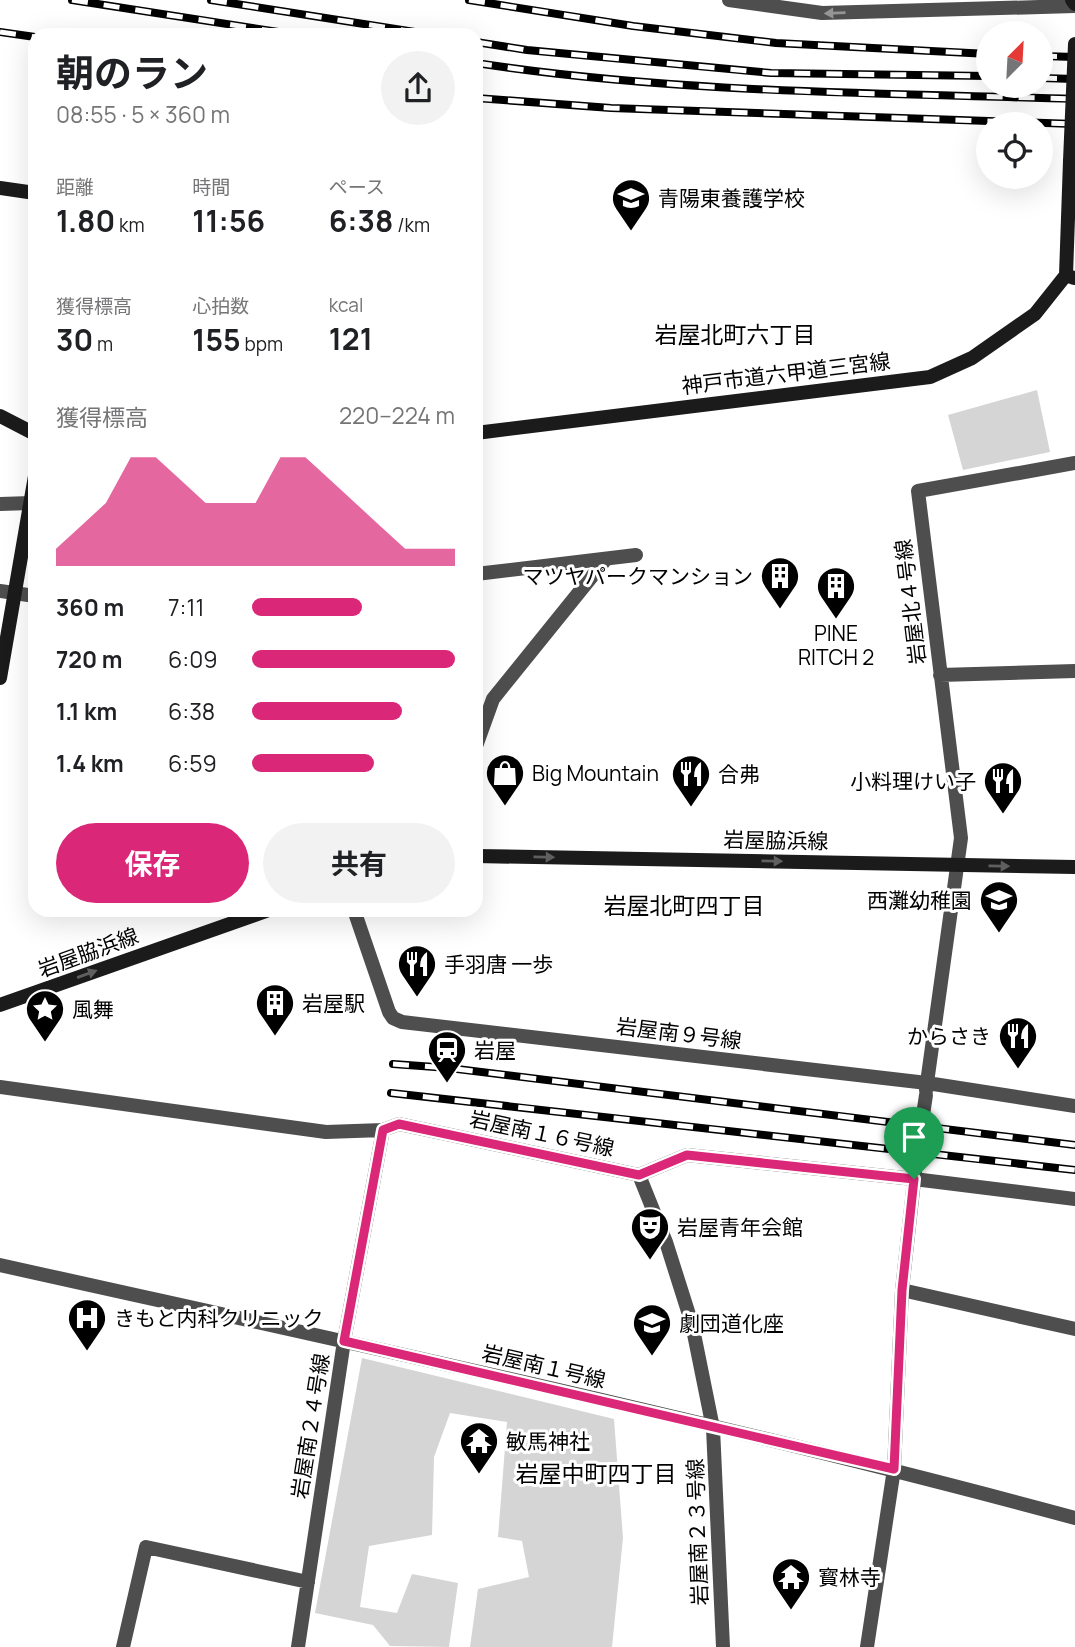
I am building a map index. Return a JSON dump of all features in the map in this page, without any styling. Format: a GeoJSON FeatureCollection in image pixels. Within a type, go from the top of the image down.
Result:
{"type":"FeatureCollection","features":[{"type":"Feature","properties":{"kind":"street"},"geometry":{"type":"LineString","coordinates":[[729,0],[822,13],[1074,3]]}},
{"type":"Feature","properties":{"kind":"street"},"geometry":{"type":"LineString","coordinates":[[1070,276],[1070,161],[1075,35]]}},
{"type":"Feature","properties":{"kind":"street"},"geometry":{"type":"LineString","coordinates":[[0,188],[28,192]]}},
{"type":"Feature","properties":{"kind":"street","name":"神戸市道六甲道三宮線"},"geometry":{"type":"LineString","coordinates":[[483,432],[930,377],[972,358],[1035,314],[1070,276]]}},
{"type":"Feature","properties":{"kind":"street"},"geometry":{"type":"LineString","coordinates":[[0,416],[28,430]]}},
{"type":"Feature","properties":{"kind":"street","name":"岩屋北４号線"},"geometry":{"type":"LineString","coordinates":[[867,1647],[894,1469],[902,1290],[914,1174],[961,838],[918,491],[1075,463]]}},
{"type":"Feature","properties":{"kind":"street"},"geometry":{"type":"LineString","coordinates":[[0,504],[28,503]]}},
{"type":"Feature","properties":{"kind":"street"},"geometry":{"type":"LineString","coordinates":[[0,678],[28,521]]}},
{"type":"Feature","properties":{"kind":"street"},"geometry":{"type":"LineString","coordinates":[[483,573],[636,555]]}},
{"type":"Feature","properties":{"kind":"street"},"geometry":{"type":"LineString","coordinates":[[483,727],[493,699],[606,559]]}},
{"type":"Feature","properties":{"kind":"street"},"geometry":{"type":"LineString","coordinates":[[0,591],[28,595]]}},
{"type":"Feature","properties":{"kind":"street"},"geometry":{"type":"LineString","coordinates":[[940,675],[1075,671]]}},
{"type":"Feature","properties":{"kind":"street","name":"岩屋脇浜線"},"geometry":{"type":"LineString","coordinates":[[483,856],[1075,867]]}},
{"type":"Feature","properties":{"kind":"street","name":"岩屋脇浜線"},"geometry":{"type":"LineString","coordinates":[[0,1005],[249,917]]}},
{"type":"Feature","properties":{"kind":"street","name":"岩屋南９号線"},"geometry":{"type":"LineString","coordinates":[[356,917],[389,1012],[401,1022],[1075,1106]]}},
{"type":"Feature","properties":{"kind":"street","name":"岩屋南１６号線"},"geometry":{"type":"LineString","coordinates":[[0,1087],[326,1132],[383,1130],[399,1124],[639,1175],[687,1155],[914,1174],[1075,1199]]}},
{"type":"Feature","properties":{"kind":"street","name":"岩屋南２４号線"},"geometry":{"type":"LineString","coordinates":[[298,1647],[344,1341],[383,1130]]}},
{"type":"Feature","properties":{"kind":"street","name":"岩屋南２３号線"},"geometry":{"type":"LineString","coordinates":[[639,1175],[666,1242],[692,1324],[713,1428],[723,1647]]}},
{"type":"Feature","properties":{"kind":"street","name":"岩屋南１号線"},"geometry":{"type":"LineString","coordinates":[[0,1265],[344,1341],[894,1469],[1075,1518]]}},
{"type":"Feature","properties":{"kind":"street"},"geometry":{"type":"LineString","coordinates":[[902,1290],[1075,1329]]}},
{"type":"Feature","properties":{"kind":"street"},"geometry":{"type":"LineString","coordinates":[[123,1647],[146,1547],[308,1582]]}},
{"type":"Feature","properties":{"kind":"shaded area"},"geometry":{"type":"Polygon","coordinates":[[[1037,390],[1050,452],[963,470],[948,415],[1037,390]]]}},
{"type":"Feature","properties":{"kind":"shaded area","name":"敏馬神社"},"geometry":{"type":"Polygon","coordinates":[[[362,1358],[614,1419],[623,1538],[612,1647],[470,1647],[478,1589],[529,1577],[522,1541],[498,1537],[507,1422],[450,1413],[434,1457],[432,1535],[369,1546],[360,1607],[397,1613],[412,1574],[458,1583],[449,1647],[390,1646],[373,1625],[315,1613],[362,1358]]]}},
{"type":"Feature","properties":{"kind":"railway"},"geometry":{"type":"LineString","coordinates":[[72,0],[253,28]]}},
{"type":"Feature","properties":{"kind":"railway"},"geometry":{"type":"LineString","coordinates":[[211,0],[389,28]]}},
{"type":"Feature","properties":{"kind":"railway"},"geometry":{"type":"LineString","coordinates":[[469,0],[633,26],[776,43],[976,53]]}},
{"type":"Feature","properties":{"kind":"railway"},"geometry":{"type":"LineString","coordinates":[[0,32],[28,36]]}},
{"type":"Feature","properties":{"kind":"railway"},"geometry":{"type":"LineString","coordinates":[[483,43],[527,50],[771,73],[976,76]]}},
{"type":"Feature","properties":{"kind":"railway"},"geometry":{"type":"LineString","coordinates":[[1054,56],[1075,57]]}},
{"type":"Feature","properties":{"kind":"railway"},"geometry":{"type":"LineString","coordinates":[[483,64],[550,73],[700,86],[1075,99]]}},
{"type":"Feature","properties":{"kind":"railway"},"geometry":{"type":"LineString","coordinates":[[1054,78],[1075,79]]}},
{"type":"Feature","properties":{"kind":"railway"},"geometry":{"type":"LineString","coordinates":[[483,99],[611,108],[1075,124]]}},
{"type":"Feature","properties":{"kind":"railway"},"geometry":{"type":"LineString","coordinates":[[393,1064],[449,1068],[1075,1145]]}},
{"type":"Feature","properties":{"kind":"railway"},"geometry":{"type":"LineString","coordinates":[[391,1093],[1075,1170]]}},
{"type":"Feature","properties":{"kind":"place","name":"青陽東養護学校"},"geometry":{"type":"Point","coordinates":[631,232]}},
{"type":"Feature","properties":{"kind":"place","name":"マツヤパークマンション"},"geometry":{"type":"Point","coordinates":[780,610]}},
{"type":"Feature","properties":{"kind":"place","name":"PINE RITCH 2"},"geometry":{"type":"Point","coordinates":[836,620]}},
{"type":"Feature","properties":{"kind":"place","name":"Big Mountain"},"geometry":{"type":"Point","coordinates":[505,807]}},
{"type":"Feature","properties":{"kind":"place","name":"合弗"},"geometry":{"type":"Point","coordinates":[691,808]}},
{"type":"Feature","properties":{"kind":"place","name":"小料理けい子"},"geometry":{"type":"Point","coordinates":[1003,815]}},
{"type":"Feature","properties":{"kind":"place","name":"西灘幼稚園"},"geometry":{"type":"Point","coordinates":[999,934]}},
{"type":"Feature","properties":{"kind":"place","name":"手羽唐 一歩"},"geometry":{"type":"Point","coordinates":[417,998]}},
{"type":"Feature","properties":{"kind":"place","name":"岩屋駅"},"geometry":{"type":"Point","coordinates":[275,1037]}},
{"type":"Feature","properties":{"kind":"place","name":"風舞"},"geometry":{"type":"Point","coordinates":[45,1043]}},
{"type":"Feature","properties":{"kind":"place","name":"からさき"},"geometry":{"type":"Point","coordinates":[1018,1070]}},
{"type":"Feature","properties":{"kind":"place","name":"岩屋"},"geometry":{"type":"Point","coordinates":[447,1084]}},
{"type":"Feature","properties":{"kind":"place","name":"岩屋青年会館"},"geometry":{"type":"Point","coordinates":[650,1261]}},
{"type":"Feature","properties":{"kind":"place","name":"きもと内科クリニック"},"geometry":{"type":"Point","coordinates":[87,1352]}},
{"type":"Feature","properties":{"kind":"place","name":"劇団道化座"},"geometry":{"type":"Point","coordinates":[652,1357]}},
{"type":"Feature","properties":{"kind":"place","name":"敏馬神社"},"geometry":{"type":"Point","coordinates":[479,1475]}},
{"type":"Feature","properties":{"kind":"place","name":"寳林寺"},"geometry":{"type":"Point","coordinates":[791,1611]}},
{"type":"Feature","properties":{"kind":"district","name":"岩屋北町六丁目"},"geometry":{"type":"Point","coordinates":[735,334]}},
{"type":"Feature","properties":{"kind":"district","name":"岩屋北町四丁目"},"geometry":{"type":"Point","coordinates":[684,905]}},
{"type":"Feature","properties":{"kind":"district","name":"岩屋中町四丁目"},"geometry":{"type":"Point","coordinates":[596,1473]}},
{"type":"Feature","properties":{"kind":"route"},"geometry":{"type":"LineString","coordinates":[[399,1124],[639,1175],[687,1155],[914,1179],[902,1290],[894,1469],[344,1341],[383,1130],[399,1124]]}}]}
